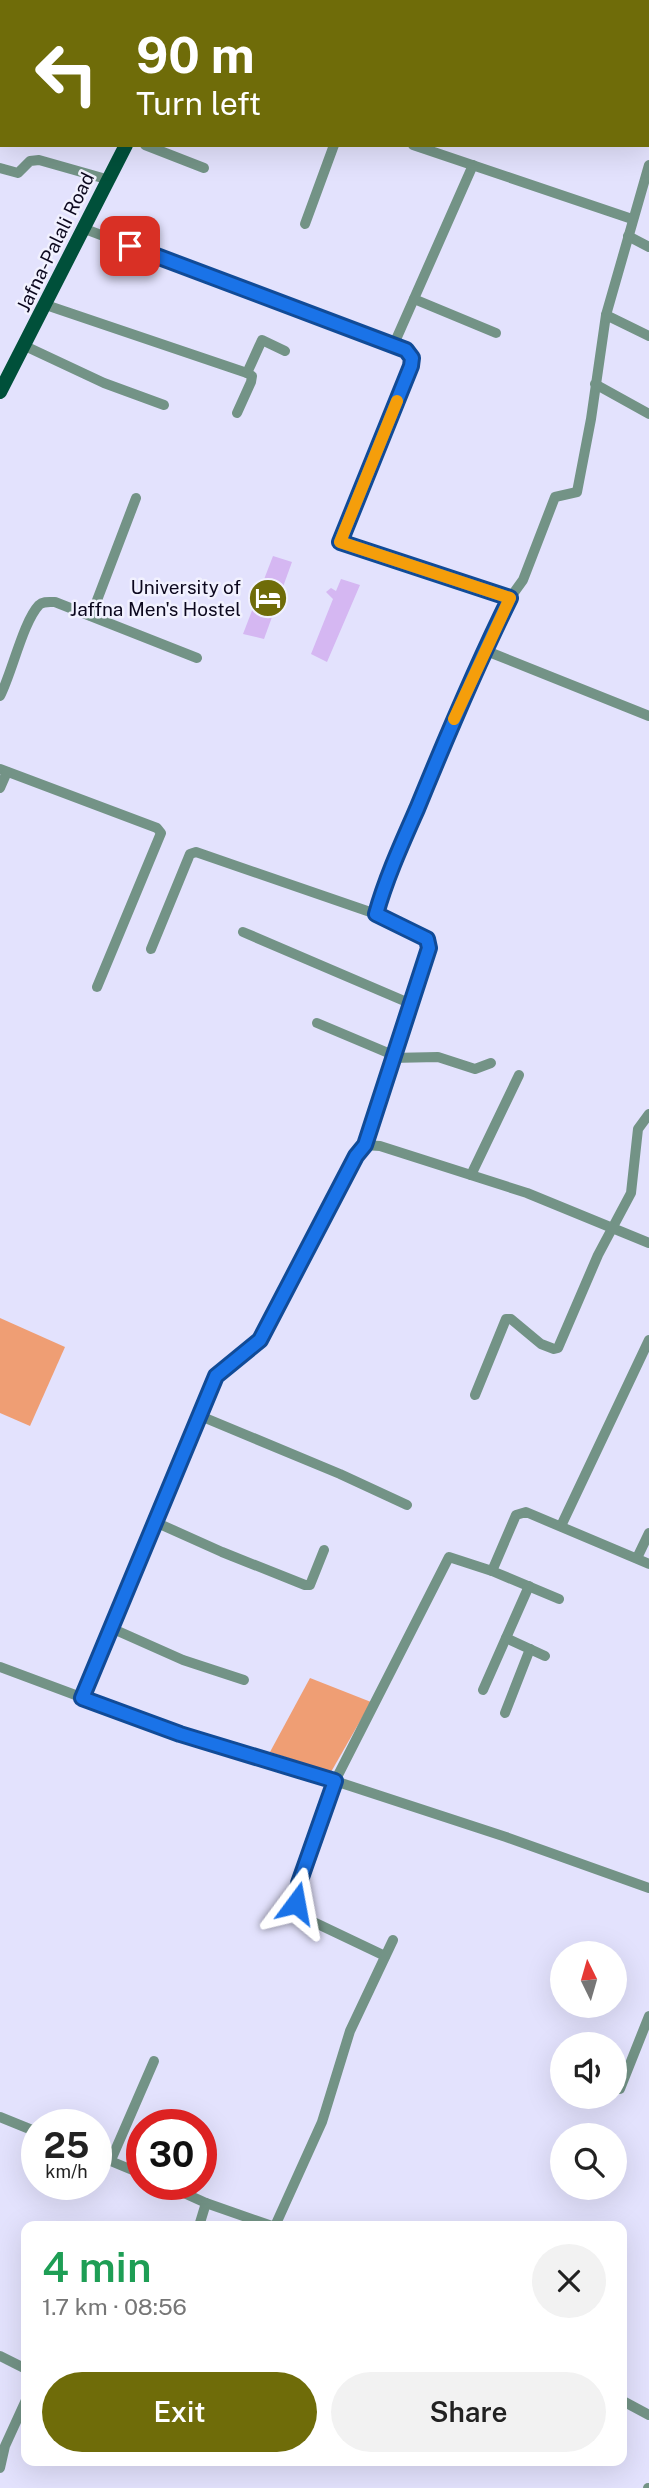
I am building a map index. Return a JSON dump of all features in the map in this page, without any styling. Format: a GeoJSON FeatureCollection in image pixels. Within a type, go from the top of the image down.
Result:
{"type":"FeatureCollection","features":[{"type":"Feature","properties":{"kind":"main road","name":"Jafna-Palali Road"},"geometry":{"type":"LineString","coordinates":[[2,385],[25,346],[85,229],[106,179],[125,147]]}},
{"type":"Feature","properties":{"kind":"street"},"geometry":{"type":"LineString","coordinates":[[150,147],[204,168]]}},
{"type":"Feature","properties":{"kind":"street"},"geometry":{"type":"LineString","coordinates":[[305,224],[333,147]]}},
{"type":"Feature","properties":{"kind":"street"},"geometry":{"type":"LineString","coordinates":[[420,147],[632,219]]}},
{"type":"Feature","properties":{"kind":"street"},"geometry":{"type":"LineString","coordinates":[[0,168],[18,173],[30,161],[39,160],[106,179]]}},
{"type":"Feature","properties":{"kind":"street"},"geometry":{"type":"LineString","coordinates":[[394,344],[473,165]]}},
{"type":"Feature","properties":{"kind":"street"},"geometry":{"type":"LineString","coordinates":[[376,914],[396,858],[484,650],[510,598],[523,580],[555,497],[577,492],[606,315],[649,165]]}},
{"type":"Feature","properties":{"kind":"street"},"geometry":{"type":"LineString","coordinates":[[85,229],[406,350],[412,358],[411,366],[340,542],[510,598]]}},
{"type":"Feature","properties":{"kind":"street"},"geometry":{"type":"LineString","coordinates":[[628,236],[649,247]]}},
{"type":"Feature","properties":{"kind":"street"},"geometry":{"type":"LineString","coordinates":[[414,299],[496,333]]}},
{"type":"Feature","properties":{"kind":"street"},"geometry":{"type":"LineString","coordinates":[[46,305],[247,373],[252,376],[251,382],[237,413]]}},
{"type":"Feature","properties":{"kind":"street"},"geometry":{"type":"LineString","coordinates":[[606,315],[649,336]]}},
{"type":"Feature","properties":{"kind":"street"},"geometry":{"type":"LineString","coordinates":[[247,373],[262,340],[285,351]]}},
{"type":"Feature","properties":{"kind":"street"},"geometry":{"type":"LineString","coordinates":[[25,346],[104,383],[164,405]]}},
{"type":"Feature","properties":{"kind":"street"},"geometry":{"type":"LineString","coordinates":[[595,384],[649,414]]}},
{"type":"Feature","properties":{"kind":"street"},"geometry":{"type":"LineString","coordinates":[[91,616],[136,498]]}},
{"type":"Feature","properties":{"kind":"street"},"geometry":{"type":"LineString","coordinates":[[0,696],[40,604],[55,602],[197,658]]}},
{"type":"Feature","properties":{"kind":"street"},"geometry":{"type":"LineString","coordinates":[[484,650],[649,716]]}},
{"type":"Feature","properties":{"kind":"street"},"geometry":{"type":"LineString","coordinates":[[0,788],[4,770],[157,828],[161,833],[97,987]]}},
{"type":"Feature","properties":{"kind":"street"},"geometry":{"type":"LineString","coordinates":[[82,1698],[216,1376],[260,1340],[356,1156],[365,1145],[429,943],[427,939],[376,914],[195,852],[190,854],[151,949]]}},
{"type":"Feature","properties":{"kind":"street"},"geometry":{"type":"LineString","coordinates":[[243,932],[409,1003]]}},
{"type":"Feature","properties":{"kind":"street"},"geometry":{"type":"LineString","coordinates":[[317,1023],[392,1057],[438,1057],[475,1069],[491,1063]]}},
{"type":"Feature","properties":{"kind":"street"},"geometry":{"type":"LineString","coordinates":[[471,1175],[519,1075]]}},
{"type":"Feature","properties":{"kind":"street"},"geometry":{"type":"LineString","coordinates":[[475,1395],[506,1319],[511,1319],[541,1344],[558,1348],[631,1193],[638,1129],[649,1114]]}},
{"type":"Feature","properties":{"kind":"street"},"geometry":{"type":"LineString","coordinates":[[365,1145],[380,1146],[527,1193],[649,1243]]}},
{"type":"Feature","properties":{"kind":"street"},"geometry":{"type":"LineString","coordinates":[[561,1526],[649,1340]]}},
{"type":"Feature","properties":{"kind":"street"},"geometry":{"type":"LineString","coordinates":[[198,1415],[340,1474],[407,1506]]}},
{"type":"Feature","properties":{"kind":"street"},"geometry":{"type":"LineString","coordinates":[[492,1571],[516,1515],[521,1512],[649,1564]]}},
{"type":"Feature","properties":{"kind":"street"},"geometry":{"type":"LineString","coordinates":[[155,1522],[305,1585],[310,1585],[324,1549]]}},
{"type":"Feature","properties":{"kind":"street"},"geometry":{"type":"LineString","coordinates":[[637,1558],[649,1533]]}},
{"type":"Feature","properties":{"kind":"street"},"geometry":{"type":"LineString","coordinates":[[385,1956],[303,1917],[296,1908],[299,1883],[335,1781],[446,1560],[454,1556],[559,1599]]}},
{"type":"Feature","properties":{"kind":"street"},"geometry":{"type":"LineString","coordinates":[[483,1690],[529,1586]]}},
{"type":"Feature","properties":{"kind":"street"},"geometry":{"type":"LineString","coordinates":[[111,1629],[183,1660],[244,1680]]}},
{"type":"Feature","properties":{"kind":"street"},"geometry":{"type":"LineString","coordinates":[[506,1638],[545,1656]]}},
{"type":"Feature","properties":{"kind":"street"},"geometry":{"type":"LineString","coordinates":[[505,1713],[530,1649]]}},
{"type":"Feature","properties":{"kind":"street"},"geometry":{"type":"LineString","coordinates":[[0,1667],[180,1734],[506,1837],[649,1888]]}},
{"type":"Feature","properties":{"kind":"street"},"geometry":{"type":"LineString","coordinates":[[276,2221],[322,2122],[350,2031],[393,1940]]}},
{"type":"Feature","properties":{"kind":"street"},"geometry":{"type":"LineString","coordinates":[[627,2072],[649,2016]]}},
{"type":"Feature","properties":{"kind":"street"},"geometry":{"type":"LineString","coordinates":[[112,2158],[154,2061]]}},
{"type":"Feature","properties":{"kind":"street"},"geometry":{"type":"LineString","coordinates":[[0,2117],[21,2126]]}},
{"type":"Feature","properties":{"kind":"street"},"geometry":{"type":"LineString","coordinates":[[199,2200],[259,2221]]}},
{"type":"Feature","properties":{"kind":"street"},"geometry":{"type":"LineString","coordinates":[[201,2221],[206,2203]]}},
{"type":"Feature","properties":{"kind":"street"},"geometry":{"type":"LineString","coordinates":[[0,2356],[21,2366]]}},
{"type":"Feature","properties":{"kind":"street"},"geometry":{"type":"LineString","coordinates":[[627,2403],[649,2415]]}},
{"type":"Feature","properties":{"kind":"street"},"geometry":{"type":"LineString","coordinates":[[0,2468],[5,2446],[21,2411]]}},
{"type":"Feature","properties":{"kind":"shaded area"},"geometry":{"type":"Polygon","coordinates":[[[0,1318],[65,1347],[30,1426],[0,1413],[0,1318]]]}},
{"type":"Feature","properties":{"kind":"shaded area"},"geometry":{"type":"Polygon","coordinates":[[[310,1678],[371,1702],[331,1772],[270,1752],[310,1678]]]}},
{"type":"Feature","properties":{"kind":"building","name":"University of Jaffna Men's Hostel"},"geometry":{"type":"Polygon","coordinates":[[[273,556],[292,562],[264,639],[243,634],[273,556]]]}},
{"type":"Feature","properties":{"kind":"building"},"geometry":{"type":"Polygon","coordinates":[[[341,579],[360,585],[327,662],[311,654],[333,599],[326,592],[331,588],[336,591],[341,579]]]}},
{"type":"Feature","properties":{"kind":"slow traffic"},"geometry":{"type":"LineString","coordinates":[[397,401],[340,542],[510,598],[454,719]]}},
{"type":"Feature","properties":{"kind":"place","name":"University of Jaffna Men's Hostel"},"geometry":{"type":"Point","coordinates":[268,598]}},
{"type":"Feature","properties":{"kind":"route"},"geometry":{"type":"LineString","coordinates":[[130,246],[406,350],[412,358],[411,366],[340,542],[510,598],[484,650],[426,786],[376,914],[401,929],[427,939],[429,948],[365,1145],[356,1156],[260,1340],[216,1376],[82,1698],[180,1734],[335,1781],[296,1892],[296,1903]]}}]}
